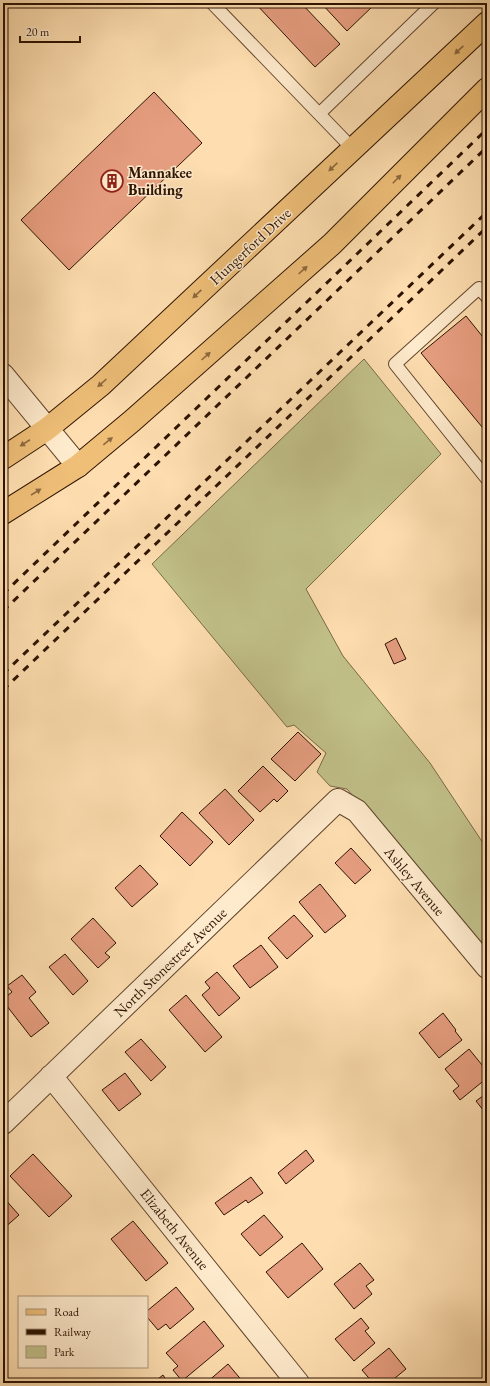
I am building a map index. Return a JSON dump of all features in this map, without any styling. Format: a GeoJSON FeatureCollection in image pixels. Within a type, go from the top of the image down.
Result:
{"type":"FeatureCollection","features":[{"type":"Feature","properties":{"kind":"main road","name":"Hungerford Drive"},"geometry":{"type":"LineString","coordinates":[[3,458],[47,429],[106,379],[487,23]]}},
{"type":"Feature","properties":{"kind":"main road"},"geometry":{"type":"LineString","coordinates":[[3,512],[78,466],[132,421],[332,244],[487,89]]}},
{"type":"Feature","properties":{"kind":"street"},"geometry":{"type":"LineString","coordinates":[[3,375],[78,466]]}},
{"type":"Feature","properties":{"kind":"street","name":"Ashley Avenue"},"geometry":{"type":"LineString","coordinates":[[338,800],[357,811],[487,967]]}},
{"type":"Feature","properties":{"kind":"street","name":"North Stonestreet Avenue"},"geometry":{"type":"LineString","coordinates":[[3,1123],[338,800]]}},
{"type":"Feature","properties":{"kind":"street","name":"Elizabeth Avenue"},"geometry":{"type":"LineString","coordinates":[[51,1076],[298,1383]]}},
{"type":"Feature","properties":{"kind":"lane"},"geometry":{"type":"LineString","coordinates":[[212,3],[353,148]]}},
{"type":"Feature","properties":{"kind":"lane"},"geometry":{"type":"LineString","coordinates":[[319,114],[434,3]]}},
{"type":"Feature","properties":{"kind":"lane"},"geometry":{"type":"LineString","coordinates":[[487,297],[479,288],[395,364],[487,479]]}},
{"type":"Feature","properties":{"kind":"green space"},"geometry":{"type":"Polygon","coordinates":[[[364,359],[441,454],[306,589],[343,656],[430,763],[487,849],[487,955],[347,789],[330,786],[317,772],[326,753],[294,725],[287,727],[152,564],[364,359]]]}},
{"type":"Feature","properties":{"kind":"building"},"geometry":{"type":"Polygon","coordinates":[[[255,3],[301,3],[340,44],[315,67],[255,3]]]}},
{"type":"Feature","properties":{"kind":"building"},"geometry":{"type":"Polygon","coordinates":[[[321,3],[376,3],[347,31],[321,3]]]}},
{"type":"Feature","properties":{"kind":"building","name":"Mannakee Building"},"geometry":{"type":"Polygon","coordinates":[[[154,92],[202,143],[69,270],[21,220],[154,92]]]}},
{"type":"Feature","properties":{"kind":"building"},"geometry":{"type":"Polygon","coordinates":[[[466,316],[487,342],[487,433],[421,353],[466,316]]]}},
{"type":"Feature","properties":{"kind":"building"},"geometry":{"type":"Polygon","coordinates":[[[396,638],[406,659],[394,664],[385,644],[396,638]]]}},
{"type":"Feature","properties":{"kind":"building"},"geometry":{"type":"Polygon","coordinates":[[[298,732],[321,754],[295,781],[271,759],[298,732]]]}},
{"type":"Feature","properties":{"kind":"building"},"geometry":{"type":"Polygon","coordinates":[[[263,766],[288,791],[277,802],[274,799],[260,812],[238,791],[263,766]]]}},
{"type":"Feature","properties":{"kind":"building"},"geometry":{"type":"Polygon","coordinates":[[[225,789],[254,820],[229,845],[199,813],[225,789]]]}},
{"type":"Feature","properties":{"kind":"building"},"geometry":{"type":"Polygon","coordinates":[[[182,812],[213,842],[190,866],[160,836],[182,812]]]}},
{"type":"Feature","properties":{"kind":"building"},"geometry":{"type":"Polygon","coordinates":[[[351,848],[371,870],[355,884],[335,863],[351,848]]]}},
{"type":"Feature","properties":{"kind":"building"},"geometry":{"type":"Polygon","coordinates":[[[140,865],[158,884],[132,907],[115,888],[140,865]]]}},
{"type":"Feature","properties":{"kind":"building"},"geometry":{"type":"Polygon","coordinates":[[[320,884],[346,916],[325,933],[299,902],[320,884]]]}},
{"type":"Feature","properties":{"kind":"building"},"geometry":{"type":"Polygon","coordinates":[[[294,915],[313,936],[287,959],[268,938],[294,915]]]}},
{"type":"Feature","properties":{"kind":"building"},"geometry":{"type":"Polygon","coordinates":[[[93,918],[116,943],[105,953],[110,957],[98,968],[71,939],[93,918]]]}},
{"type":"Feature","properties":{"kind":"building"},"geometry":{"type":"Polygon","coordinates":[[[261,945],[278,967],[250,988],[233,966],[261,945]]]}},
{"type":"Feature","properties":{"kind":"building"},"geometry":{"type":"Polygon","coordinates":[[[65,954],[88,981],[73,995],[49,967],[65,954]]]}},
{"type":"Feature","properties":{"kind":"building"},"geometry":{"type":"Polygon","coordinates":[[[217,972],[240,998],[219,1016],[202,995],[210,988],[205,982],[217,972]]]}},
{"type":"Feature","properties":{"kind":"building"},"geometry":{"type":"Polygon","coordinates":[[[22,975],[36,992],[29,998],[49,1023],[31,1037],[3,1001],[3,999],[12,992],[7,986],[22,975]]]}},
{"type":"Feature","properties":{"kind":"building"},"geometry":{"type":"Polygon","coordinates":[[[186,995],[222,1037],[205,1052],[169,1010],[186,995]]]}},
{"type":"Feature","properties":{"kind":"building"},"geometry":{"type":"Polygon","coordinates":[[[443,1013],[462,1040],[439,1058],[419,1033],[443,1013]]]}},
{"type":"Feature","properties":{"kind":"building"},"geometry":{"type":"Polygon","coordinates":[[[141,1039],[166,1067],[151,1081],[125,1052],[141,1039]]]}},
{"type":"Feature","properties":{"kind":"building"},"geometry":{"type":"Polygon","coordinates":[[[469,1049],[487,1071],[487,1078],[460,1100],[453,1091],[459,1086],[445,1069],[469,1049]]]}},
{"type":"Feature","properties":{"kind":"building"},"geometry":{"type":"Polygon","coordinates":[[[125,1073],[141,1094],[119,1111],[102,1090],[125,1073]]]}},
{"type":"Feature","properties":{"kind":"building"},"geometry":{"type":"Polygon","coordinates":[[[487,1093],[487,1115],[476,1101],[487,1093]]]}},
{"type":"Feature","properties":{"kind":"building"},"geometry":{"type":"Polygon","coordinates":[[[306,1150],[314,1161],[286,1184],[278,1173],[306,1150]]]}},
{"type":"Feature","properties":{"kind":"building"},"geometry":{"type":"Polygon","coordinates":[[[33,1154],[72,1196],[49,1217],[10,1176],[33,1154]]]}},
{"type":"Feature","properties":{"kind":"building"},"geometry":{"type":"Polygon","coordinates":[[[251,1177],[263,1193],[248,1203],[246,1200],[224,1215],[215,1203],[251,1177]]]}},
{"type":"Feature","properties":{"kind":"building"},"geometry":{"type":"Polygon","coordinates":[[[3,1197],[19,1215],[3,1229],[3,1197]]]}},
{"type":"Feature","properties":{"kind":"building"},"geometry":{"type":"Polygon","coordinates":[[[264,1215],[283,1237],[260,1256],[241,1234],[264,1215]]]}},
{"type":"Feature","properties":{"kind":"building"},"geometry":{"type":"Polygon","coordinates":[[[133,1221],[168,1263],[146,1281],[111,1239],[133,1221]]]}},
{"type":"Feature","properties":{"kind":"building"},"geometry":{"type":"Polygon","coordinates":[[[302,1243],[323,1269],[288,1298],[266,1272],[302,1243]]]}},
{"type":"Feature","properties":{"kind":"building"},"geometry":{"type":"Polygon","coordinates":[[[360,1263],[374,1280],[366,1286],[372,1294],[354,1309],[334,1284],[360,1263]]]}},
{"type":"Feature","properties":{"kind":"building"},"geometry":{"type":"Polygon","coordinates":[[[176,1287],[194,1309],[170,1329],[166,1324],[158,1330],[148,1318],[148,1310],[176,1287]]]}},
{"type":"Feature","properties":{"kind":"building"},"geometry":{"type":"Polygon","coordinates":[[[361,1318],[369,1328],[365,1331],[375,1343],[354,1361],[335,1339],[361,1318]]]}},
{"type":"Feature","properties":{"kind":"building"},"geometry":{"type":"Polygon","coordinates":[[[204,1321],[224,1346],[182,1381],[173,1370],[178,1366],[166,1353],[204,1321]]]}},
{"type":"Feature","properties":{"kind":"building"},"geometry":{"type":"Polygon","coordinates":[[[389,1348],[406,1369],[389,1383],[373,1383],[362,1370],[389,1348]]]}},
{"type":"Feature","properties":{"kind":"building"},"geometry":{"type":"Polygon","coordinates":[[[228,1364],[244,1383],[206,1383],[228,1364]]]}},
{"type":"Feature","properties":{"kind":"building"},"geometry":{"type":"Polygon","coordinates":[[[163,1375],[168,1383],[153,1383],[163,1375]]]}},
{"type":"Feature","properties":{"kind":"railway"},"geometry":{"type":"LineString","coordinates":[[3,594],[487,129]]}},
{"type":"Feature","properties":{"kind":"railway"},"geometry":{"type":"LineString","coordinates":[[3,611],[487,147]]}},
{"type":"Feature","properties":{"kind":"railway"},"geometry":{"type":"LineString","coordinates":[[3,674],[487,212]]}},
{"type":"Feature","properties":{"kind":"railway"},"geometry":{"type":"LineString","coordinates":[[3,690],[487,227]]}},
{"type":"Feature","properties":{"kind":"place","name":"Mannakee Building"},"geometry":{"type":"Point","coordinates":[112,181]}}]}
